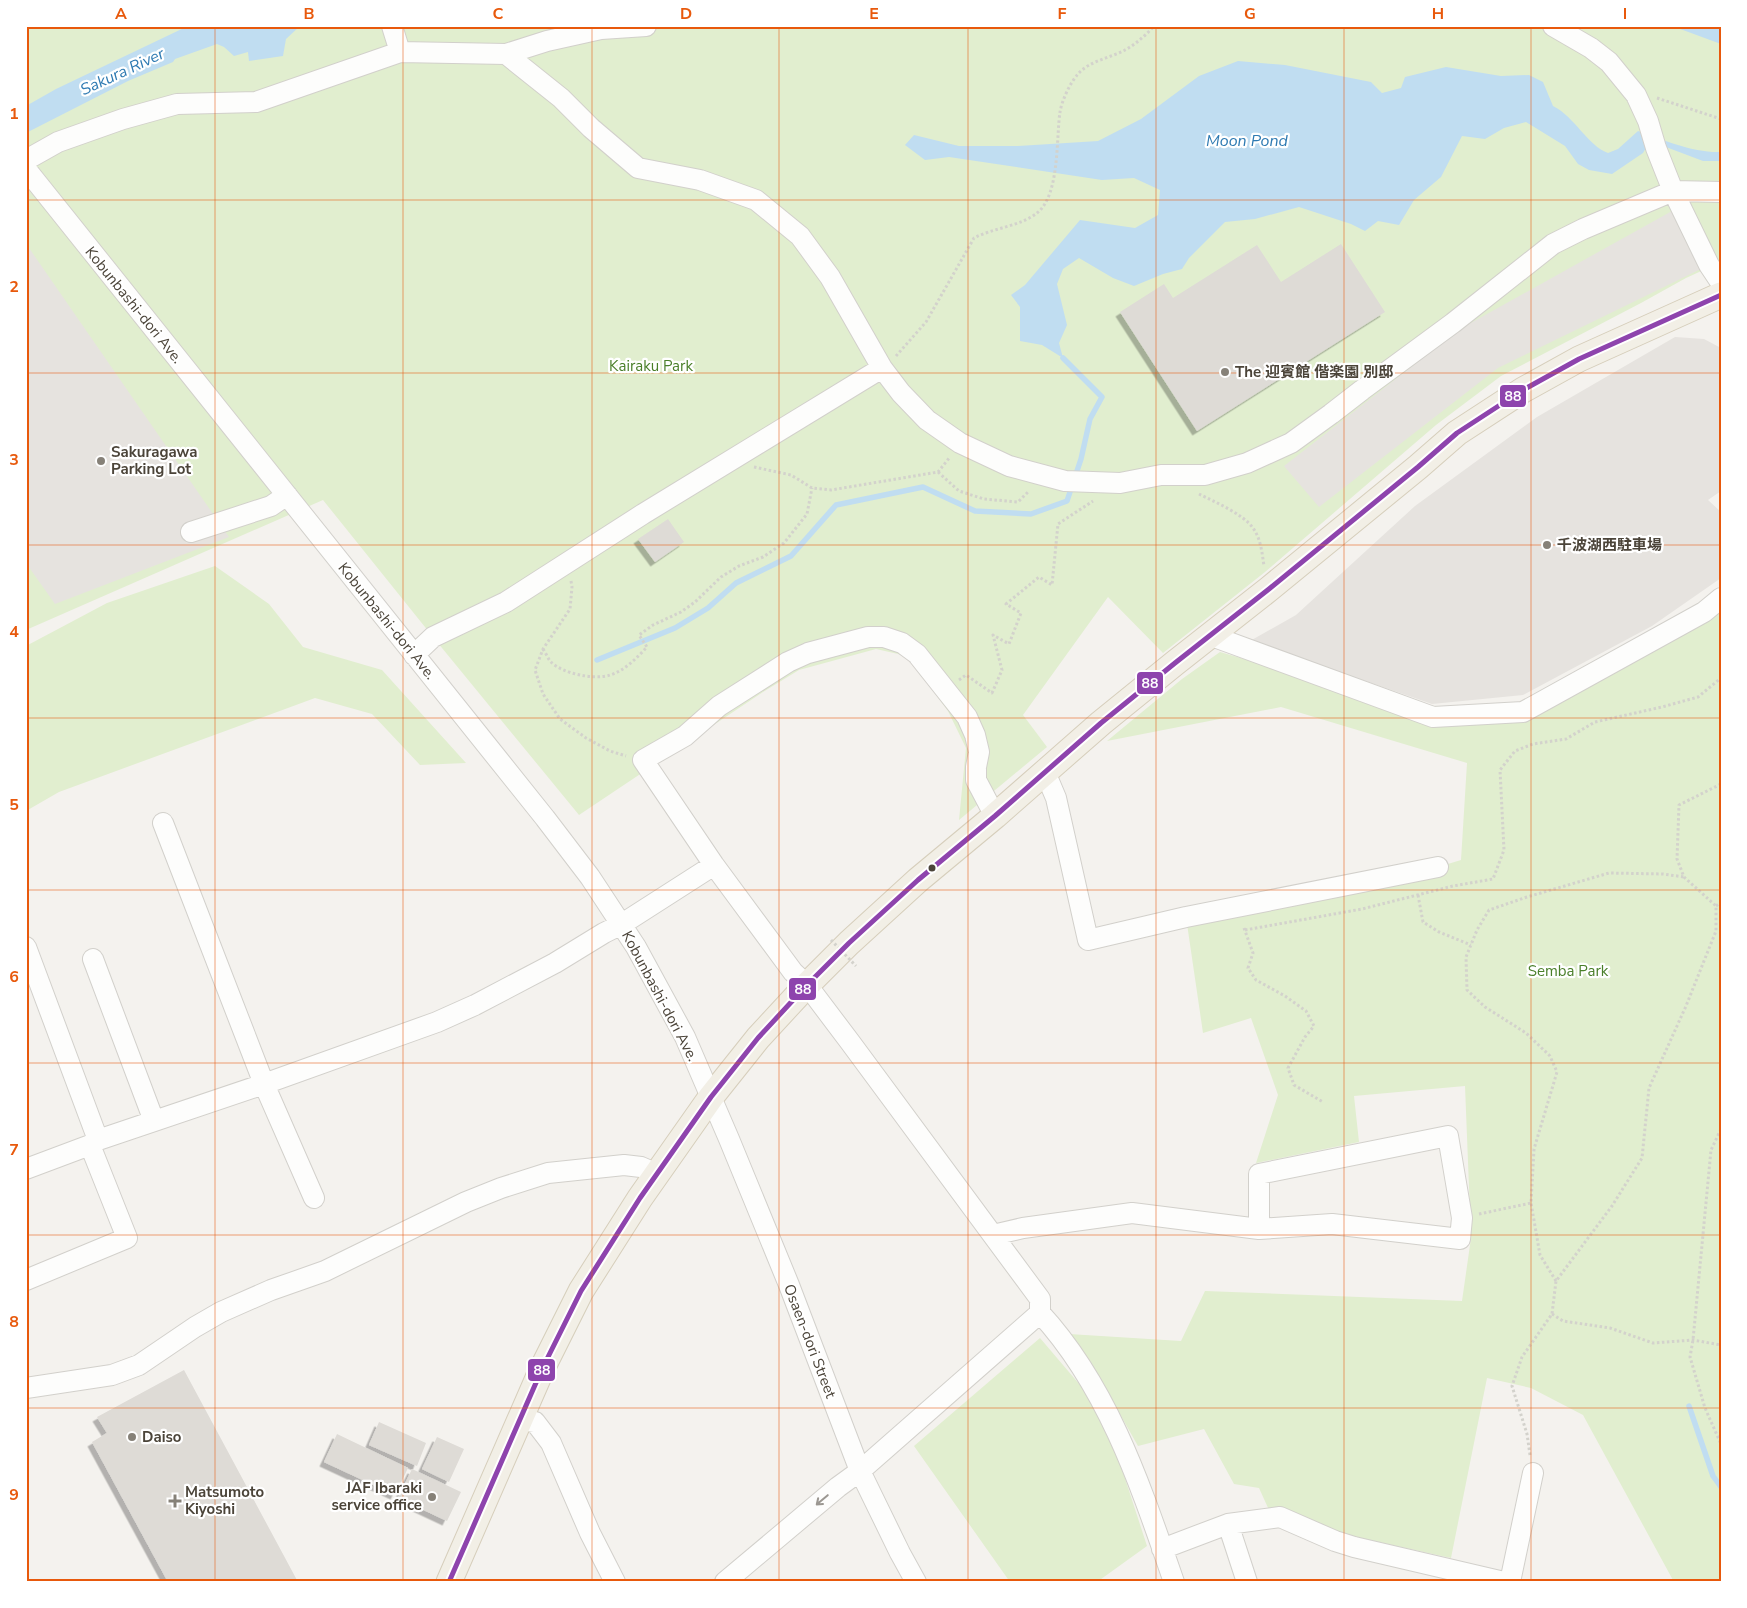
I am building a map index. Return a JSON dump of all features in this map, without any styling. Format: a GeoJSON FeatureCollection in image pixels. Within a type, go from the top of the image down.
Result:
{"type":"FeatureCollection","features":[{"type":"Feature","properties":{"kind":"main road"},"geometry":{"type":"LineString","coordinates":[[449,1582],[542,1368],[581,1291],[656,1174],[712,1096],[758,1038],[806,985],[918,880],[995,816],[1101,723],[1269,589],[1457,433],[1523,390],[1579,359],[1721,295]]}},
{"type":"Feature","properties":{"kind":"street"},"geometry":{"type":"LineString","coordinates":[[392,26],[400,52]]}},
{"type":"Feature","properties":{"kind":"street"},"geometry":{"type":"LineString","coordinates":[[26,160],[58,142],[132,116],[177,104],[256,102],[400,52],[506,54],[601,29],[646,26]]}},
{"type":"Feature","properties":{"kind":"street"},"geometry":{"type":"LineString","coordinates":[[1553,26],[1591,48],[1609,62],[1636,95],[1648,121],[1656,148],[1673,191],[1709,265],[1721,284]]}},
{"type":"Feature","properties":{"kind":"street"},"geometry":{"type":"LineString","coordinates":[[506,54],[561,98],[591,128],[638,168],[700,180],[756,200],[800,236],[830,278],[882,368],[901,393],[927,420],[960,443],[1009,466],[1065,481],[1120,483],[1161,475],[1205,475],[1247,463],[1291,443],[1554,244],[1583,229],[1673,191],[1721,192]]}},
{"type":"Feature","properties":{"kind":"street","name":"Kobunbashi-dori Ave."},"geometry":{"type":"LineString","coordinates":[[26,170],[590,877],[622,924],[651,972],[685,1037],[712,1096]]}},
{"type":"Feature","properties":{"kind":"street"},"geometry":{"type":"LineString","coordinates":[[414,654],[433,638],[506,602],[643,514],[882,368]]}},
{"type":"Feature","properties":{"kind":"street"},"geometry":{"type":"LineString","coordinates":[[191,532],[271,506],[287,495]]}},
{"type":"Feature","properties":{"kind":"street"},"geometry":{"type":"LineString","coordinates":[[1209,636],[1433,717],[1523,712],[1704,612],[1721,598]]}},
{"type":"Feature","properties":{"kind":"street"},"geometry":{"type":"LineString","coordinates":[[995,816],[976,780],[979,752],[975,735],[967,717],[946,688],[917,654],[902,643],[884,638],[868,637],[808,653],[788,662],[719,706],[684,736],[642,760],[714,865],[1040,1299],[1040,1313],[1088,1376],[1128,1455],[1174,1582]]}},
{"type":"Feature","properties":{"kind":"street"},"geometry":{"type":"LineString","coordinates":[[1045,772],[1056,798],[1088,940],[1438,867]]}},
{"type":"Feature","properties":{"kind":"street"},"geometry":{"type":"LineString","coordinates":[[163,822],[264,1084],[314,1198]]}},
{"type":"Feature","properties":{"kind":"street"},"geometry":{"type":"LineString","coordinates":[[26,1169],[94,1142],[437,1022],[475,1005],[555,963],[604,932],[622,924],[714,865]]}},
{"type":"Feature","properties":{"kind":"street"},"geometry":{"type":"LineString","coordinates":[[26,947],[127,1238],[26,1280]]}},
{"type":"Feature","properties":{"kind":"street"},"geometry":{"type":"LineString","coordinates":[[93,959],[154,1121]]}},
{"type":"Feature","properties":{"kind":"street","name":"Osaen-dori Street"},"geometry":{"type":"LineString","coordinates":[[712,1096],[789,1285],[860,1470],[916,1582]]}},
{"type":"Feature","properties":{"kind":"street"},"geometry":{"type":"LineString","coordinates":[[993,1235],[1023,1228],[1132,1213],[1260,1228],[1332,1224],[1460,1239],[1462,1218],[1448,1136],[1259,1174],[1260,1228]]}},
{"type":"Feature","properties":{"kind":"street"},"geometry":{"type":"LineString","coordinates":[[26,1388],[112,1375],[138,1365],[221,1312],[271,1290],[325,1271],[466,1202],[501,1188],[548,1173],[624,1165],[641,1167],[656,1174]]}},
{"type":"Feature","properties":{"kind":"street"},"geometry":{"type":"LineString","coordinates":[[725,1582],[860,1470],[1040,1313]]}},
{"type":"Feature","properties":{"kind":"street"},"geometry":{"type":"LineString","coordinates":[[520,1420],[535,1422],[551,1443],[590,1533],[615,1582]]}},
{"type":"Feature","properties":{"kind":"street"},"geometry":{"type":"LineString","coordinates":[[1510,1582],[1533,1473]]}},
{"type":"Feature","properties":{"kind":"street"},"geometry":{"type":"LineString","coordinates":[[1162,1549],[1228,1524],[1280,1518],[1354,1547],[1504,1582]]}},
{"type":"Feature","properties":{"kind":"street"},"geometry":{"type":"LineString","coordinates":[[1228,1524],[1247,1582]]}},
{"type":"Feature","properties":{"kind":"path"},"geometry":{"type":"LineString","coordinates":[[882,368],[897,356],[926,322],[974,238],[1035,215],[1042,208],[1049,195],[1054,174],[1061,110],[1067,93],[1078,74],[1090,65],[1127,49],[1154,26]]}},
{"type":"Feature","properties":{"kind":"path"},"geometry":{"type":"LineString","coordinates":[[1636,95],[1662,99],[1721,119]]}},
{"type":"Feature","properties":{"kind":"path"},"geometry":{"type":"LineString","coordinates":[[729,462],[791,475],[812,488],[831,490],[938,472],[960,443]]}},
{"type":"Feature","properties":{"kind":"path"},"geometry":{"type":"LineString","coordinates":[[938,472],[958,491],[984,499],[1018,502],[1029,491],[1037,474]]}},
{"type":"Feature","properties":{"kind":"path"},"geometry":{"type":"LineString","coordinates":[[946,688],[966,675],[992,693],[1002,670],[993,635],[1009,644],[1021,613],[1006,604],[1039,576],[1052,585],[1058,524],[1120,483]]}},
{"type":"Feature","properties":{"kind":"path"},"geometry":{"type":"LineString","coordinates":[[543,649],[551,662],[568,672],[591,677],[611,675],[633,662],[647,647],[639,635],[653,625],[681,612],[695,602],[721,577],[739,566],[763,557],[784,543],[807,514],[812,488]]}},
{"type":"Feature","properties":{"kind":"path"},"geometry":{"type":"LineString","coordinates":[[1191,490],[1233,511],[1253,527],[1262,548],[1264,572],[1269,589]]}},
{"type":"Feature","properties":{"kind":"path"},"geometry":{"type":"LineString","coordinates":[[566,563],[572,587],[570,609],[543,649],[535,670],[542,694],[560,719],[610,752],[642,760]]}},
{"type":"Feature","properties":{"kind":"path"},"geometry":{"type":"LineString","coordinates":[[1244,930],[1362,909],[1453,886],[1493,879],[1504,850],[1500,770],[1515,751],[1533,744],[1566,739],[1595,722],[1698,697],[1721,678]]}},
{"type":"Feature","properties":{"kind":"path"},"geometry":{"type":"LineString","coordinates":[[1533,1473],[1527,1434],[1512,1386],[1522,1357],[1552,1314],[1556,1281],[1612,1206],[1642,1158],[1649,1088],[1686,1006],[1716,931],[1716,906],[1684,877],[1677,859],[1680,805],[1721,784]]}},
{"type":"Feature","properties":{"kind":"path"},"geometry":{"type":"LineString","coordinates":[[1556,1281],[1540,1254],[1531,1203],[1534,1149],[1557,1072],[1550,1056],[1526,1033],[1486,1007],[1467,990],[1466,957],[1477,930],[1489,910],[1609,873],[1662,874],[1684,877]]}},
{"type":"Feature","properties":{"kind":"path"},"geometry":{"type":"LineString","coordinates":[[1418,895],[1423,922],[1439,932],[1471,945]]}},
{"type":"Feature","properties":{"kind":"path"},"geometry":{"type":"LineString","coordinates":[[1716,906],[1721,902]]}},
{"type":"Feature","properties":{"kind":"path"},"geometry":{"type":"LineString","coordinates":[[1236,908],[1253,953],[1248,968],[1256,980],[1306,1010],[1314,1026],[1305,1037],[1288,1068],[1294,1085],[1323,1102]]}},
{"type":"Feature","properties":{"kind":"path"},"geometry":{"type":"LineString","coordinates":[[831,940],[856,966]]}},
{"type":"Feature","properties":{"kind":"path"},"geometry":{"type":"LineString","coordinates":[[1721,1129],[1711,1150],[1690,1357],[1705,1408],[1721,1444]]}},
{"type":"Feature","properties":{"kind":"path"},"geometry":{"type":"LineString","coordinates":[[1462,1218],[1531,1203]]}},
{"type":"Feature","properties":{"kind":"path"},"geometry":{"type":"LineString","coordinates":[[1552,1314],[1564,1321],[1610,1328],[1653,1343],[1693,1340],[1721,1345]]}},
{"type":"Feature","properties":{"kind":"green space","name":"Kairaku Park"},"geometry":{"type":"Polygon","coordinates":[[[26,26],[1721,26],[1721,262],[1686,278],[1501,376],[1436,425],[1265,572],[1163,653],[1108,597],[1023,715],[1047,747],[959,820],[966,748],[948,711],[907,656],[876,649],[799,670],[579,815],[323,500],[26,630],[26,26]]]}},
{"type":"Feature","properties":{"kind":"green space"},"geometry":{"type":"Polygon","coordinates":[[[215,566],[269,604],[303,647],[382,670],[466,763],[420,765],[372,714],[315,698],[59,792],[26,811],[26,646],[107,603],[215,566]]]}},
{"type":"Feature","properties":{"kind":"green space","name":"Semba Park"},"geometry":{"type":"Polygon","coordinates":[[[1721,598],[1721,1582],[1674,1582],[1583,1415],[1531,1388],[1487,1378],[1451,1558],[1347,1535],[1269,1510],[1259,1488],[1234,1484],[1204,1429],[1138,1446],[1097,1374],[1069,1334],[1181,1341],[1205,1291],[1462,1301],[1471,1238],[1465,1086],[1354,1096],[1359,1142],[1256,1163],[1278,1095],[1251,1018],[1203,1033],[1186,917],[1438,867],[1461,860],[1467,763],[1281,707],[1107,741],[1182,679],[1220,652],[1375,697],[1433,717],[1523,712],[1721,598]]]}},
{"type":"Feature","properties":{"kind":"green space"},"geometry":{"type":"Polygon","coordinates":[[[1040,1338],[1086,1392],[1120,1463],[1147,1546],[1097,1582],[1010,1582],[914,1446],[1040,1338]]]}},
{"type":"Feature","properties":{"kind":"shaded area"},"geometry":{"type":"Polygon","coordinates":[[[1681,206],[1709,265],[1498,368],[1319,507],[1284,466],[1460,329],[1681,206]]]}},
{"type":"Feature","properties":{"kind":"shaded area","name":"Sakuragawa Parking Lot"},"geometry":{"type":"Polygon","coordinates":[[[26,248],[29,248],[229,537],[55,604],[26,563],[26,248]]]}},
{"type":"Feature","properties":{"kind":"shaded area","name":"千波湖西駐車場"},"geometry":{"type":"Polygon","coordinates":[[[1675,337],[1704,339],[1721,348],[1721,491],[1708,500],[1721,512],[1721,578],[1652,626],[1523,695],[1432,704],[1250,641],[1296,615],[1415,506],[1537,417],[1675,337]]]}},
{"type":"Feature","properties":{"kind":"water","name":"Sakura River"},"geometry":{"type":"Polygon","coordinates":[[[188,26],[300,26],[286,39],[283,56],[249,61],[248,52],[234,56],[224,47],[217,44],[175,59],[173,62],[128,81],[26,133],[26,106],[56,89],[188,26]]]}},
{"type":"Feature","properties":{"kind":"water"},"geometry":{"type":"Polygon","coordinates":[[[1672,26],[1721,26],[1721,44],[1672,26]]]}},
{"type":"Feature","properties":{"kind":"water","name":"Moon Pond"},"geometry":{"type":"Polygon","coordinates":[[[1238,61],[1285,65],[1371,82],[1382,93],[1401,88],[1405,77],[1446,67],[1501,76],[1529,75],[1543,82],[1553,106],[1568,117],[1594,144],[1608,153],[1618,149],[1638,131],[1689,148],[1721,152],[1721,161],[1703,161],[1650,141],[1643,153],[1612,174],[1589,170],[1578,164],[1565,146],[1526,122],[1504,128],[1485,139],[1462,136],[1441,177],[1414,200],[1399,225],[1378,221],[1365,231],[1351,224],[1299,207],[1255,219],[1225,222],[1189,258],[1182,269],[1163,274],[1134,286],[1113,278],[1079,258],[1063,269],[1057,284],[1067,325],[1059,343],[1063,358],[1042,345],[1020,341],[1020,307],[1011,295],[1025,285],[1080,220],[1135,228],[1158,215],[1160,190],[1134,178],[1102,180],[949,157],[925,160],[905,145],[914,135],[959,146],[1018,146],[1098,141],[1141,119],[1199,76],[1238,61]]]}},
{"type":"Feature","properties":{"kind":"building","name":"The 迎賓館 偕楽園 別邸"},"geometry":{"type":"Polygon","coordinates":[[[1341,244],[1385,312],[1197,431],[1120,312],[1164,284],[1173,298],[1257,245],[1281,282],[1341,244]]]}},
{"type":"Feature","properties":{"kind":"building"},"geometry":{"type":"Polygon","coordinates":[[[668,519],[684,542],[655,562],[638,539],[668,519]]]}},
{"type":"Feature","properties":{"kind":"building"},"geometry":{"type":"Polygon","coordinates":[[[184,1370],[298,1582],[168,1582],[92,1442],[107,1433],[97,1417],[184,1370]]]}},
{"type":"Feature","properties":{"kind":"building"},"geometry":{"type":"Polygon","coordinates":[[[379,1422],[426,1443],[417,1466],[369,1445],[379,1422]]]}},
{"type":"Feature","properties":{"kind":"building"},"geometry":{"type":"Polygon","coordinates":[[[337,1434],[408,1468],[395,1495],[324,1462],[337,1434]]]}},
{"type":"Feature","properties":{"kind":"building"},"geometry":{"type":"Polygon","coordinates":[[[437,1437],[464,1449],[449,1482],[422,1469],[437,1437]]]}},
{"type":"Feature","properties":{"kind":"building"},"geometry":{"type":"Polygon","coordinates":[[[412,1469],[461,1492],[447,1521],[398,1498],[412,1469]]]}},
{"type":"Feature","properties":{"kind":"waterway"},"geometry":{"type":"LineString","coordinates":[[597,660],[675,628],[708,608],[736,583],[791,556],[836,505],[923,487],[975,511],[1031,514],[1067,501],[1081,459],[1090,419],[1102,397],[1063,358]]}},
{"type":"Feature","properties":{"kind":"waterway"},"geometry":{"type":"LineString","coordinates":[[1689,1406],[1713,1476],[1721,1487]]}},
{"type":"Feature","properties":{"kind":"transit line","name":"88"},"geometry":{"type":"LineString","coordinates":[[449,1582],[542,1369],[581,1291],[640,1198],[711,1097],[758,1038],[807,985],[849,943],[918,880],[995,816],[1101,723],[1269,589],[1457,433],[1523,390],[1579,359],[1721,295]]}},
{"type":"Feature","properties":{"kind":"place","name":"The 迎賓館 偕楽園 別邸"},"geometry":{"type":"Point","coordinates":[1225,372]}},
{"type":"Feature","properties":{"kind":"place","name":"Sakuragawa Parking Lot"},"geometry":{"type":"Point","coordinates":[101,461]}},
{"type":"Feature","properties":{"kind":"place","name":"千波湖西駐車場"},"geometry":{"type":"Point","coordinates":[1547,545]}},
{"type":"Feature","properties":{"kind":"place","name":"Daiso"},"geometry":{"type":"Point","coordinates":[132,1437]}},
{"type":"Feature","properties":{"kind":"place","name":"JAF Ibaraki service office"},"geometry":{"type":"Point","coordinates":[432,1497]}},
{"type":"Feature","properties":{"kind":"place","name":"Matsumoto Kiyoshi"},"geometry":{"type":"Point","coordinates":[175,1501]}}]}
